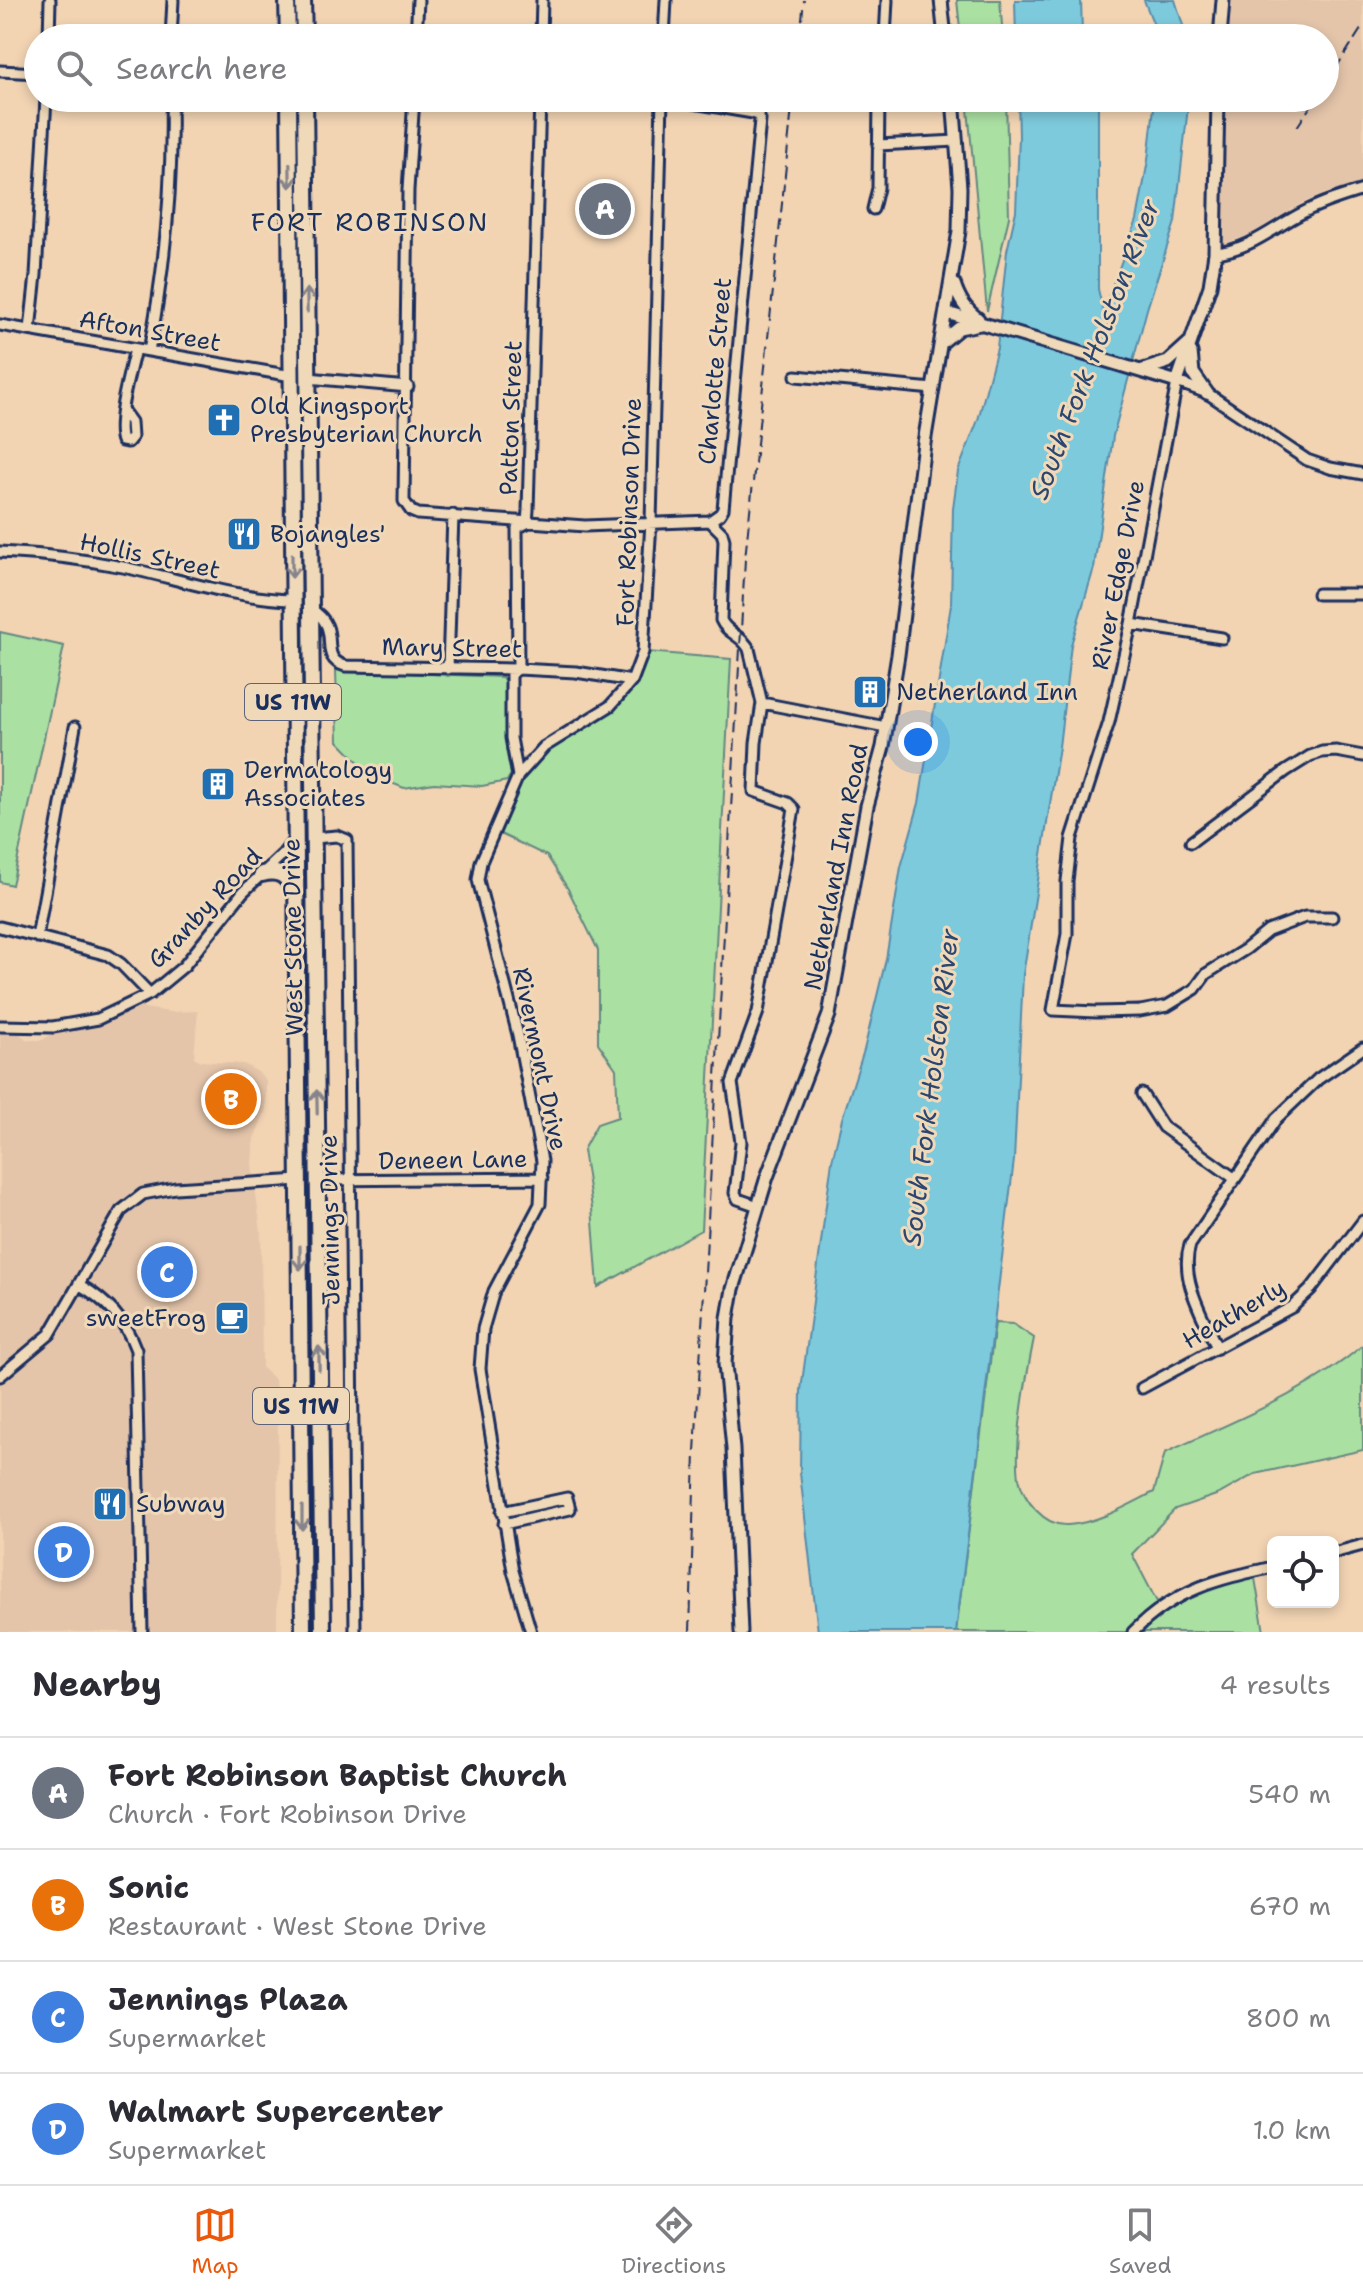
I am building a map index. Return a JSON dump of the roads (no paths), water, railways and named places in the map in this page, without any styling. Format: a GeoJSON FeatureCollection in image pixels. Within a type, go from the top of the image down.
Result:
{"type":"FeatureCollection","features":[{"type":"Feature","properties":{"kind":"highway"},"geometry":{"type":"LineString","coordinates":[[287,0],[288,24]]}},
{"type":"Feature","properties":{"kind":"highway"},"geometry":{"type":"LineString","coordinates":[[303,0],[304,24]]}},
{"type":"Feature","properties":{"kind":"highway","name":"West Stone Drive"},"geometry":{"type":"LineString","coordinates":[[290,112],[300,377],[309,456],[323,1632]]}},
{"type":"Feature","properties":{"kind":"highway","name":"West Stone Drive"},"geometry":{"type":"LineString","coordinates":[[303,1632],[292,471],[300,377],[305,112]]}},
{"type":"Feature","properties":{"kind":"highway"},"geometry":{"type":"LineString","coordinates":[[292,471],[299,460],[309,456]]}},
{"type":"Feature","properties":{"kind":"highway"},"geometry":{"type":"LineString","coordinates":[[292,600],[311,609]]}},
{"type":"Feature","properties":{"kind":"highway"},"geometry":{"type":"LineString","coordinates":[[295,839],[314,838]]}},
{"type":"Feature","properties":{"kind":"highway"},"geometry":{"type":"LineString","coordinates":[[262,874],[273,871],[283,875],[293,887],[296,898]]}},
{"type":"Feature","properties":{"kind":"highway"},"geometry":{"type":"LineString","coordinates":[[300,1180],[317,1180]]}},
{"type":"Feature","properties":{"kind":"main road"},"geometry":{"type":"LineString","coordinates":[[941,0],[944,24]]}},
{"type":"Feature","properties":{"kind":"main road"},"geometry":{"type":"LineString","coordinates":[[1221,24],[1223,0]]}},
{"type":"Feature","properties":{"kind":"main road","name":"Netherland Inn Road"},"geometry":{"type":"LineString","coordinates":[[741,1632],[725,1341],[733,1289],[758,1206],[778,1145],[829,1015],[867,806],[886,727],[933,389],[959,231],[954,112]]}},
{"type":"Feature","properties":{"kind":"main road"},"geometry":{"type":"LineString","coordinates":[[947,313],[1177,382],[1210,286],[1215,253],[1218,112]]}},
{"type":"Feature","properties":{"kind":"main road"},"geometry":{"type":"LineString","coordinates":[[954,273],[958,296],[967,311],[979,322]]}},
{"type":"Feature","properties":{"kind":"main road"},"geometry":{"type":"LineString","coordinates":[[941,343],[959,328],[979,322]]}},
{"type":"Feature","properties":{"kind":"main road"},"geometry":{"type":"LineString","coordinates":[[1142,370],[1168,362],[1194,336]]}},
{"type":"Feature","properties":{"kind":"main road"},"geometry":{"type":"LineString","coordinates":[[1194,336],[1190,364],[1197,381],[1207,393]]}},
{"type":"Feature","properties":{"kind":"street"},"geometry":{"type":"LineString","coordinates":[[49,24],[50,0]]}},
{"type":"Feature","properties":{"kind":"street"},"geometry":{"type":"LineString","coordinates":[[172,24],[173,0]]}},
{"type":"Feature","properties":{"kind":"street"},"geometry":{"type":"LineString","coordinates":[[417,24],[418,0]]}},
{"type":"Feature","properties":{"kind":"street"},"geometry":{"type":"LineString","coordinates":[[541,24],[542,0]]}},
{"type":"Feature","properties":{"kind":"street"},"geometry":{"type":"LineString","coordinates":[[665,24],[666,0]]}},
{"type":"Feature","properties":{"kind":"street"},"geometry":{"type":"LineString","coordinates":[[886,24],[887,0]]}},
{"type":"Feature","properties":{"kind":"street"},"geometry":{"type":"LineString","coordinates":[[0,71],[24,72]]}},
{"type":"Feature","properties":{"kind":"street"},"geometry":{"type":"LineString","coordinates":[[30,330],[45,112]]}},
{"type":"Feature","properties":{"kind":"street"},"geometry":{"type":"LineString","coordinates":[[149,351],[159,300],[167,218],[171,112]]}},
{"type":"Feature","properties":{"kind":"street"},"geometry":{"type":"LineString","coordinates":[[413,112],[408,190],[408,387],[404,501],[411,511],[585,526],[710,521],[722,533],[721,620],[724,628],[746,642],[762,703],[754,791],[791,804],[794,809],[758,1012],[732,1083],[741,1142],[735,1193],[738,1199],[758,1206]]}},
{"type":"Feature","properties":{"kind":"street","name":"Patton Street"},"geometry":{"type":"LineString","coordinates":[[518,776],[511,738],[511,674],[518,669],[517,528],[527,523],[540,112]]}},
{"type":"Feature","properties":{"kind":"street","name":"Fort Robinson Drive"},"geometry":{"type":"LineString","coordinates":[[481,862],[518,776],[544,747],[610,706],[632,681],[643,652],[651,522],[663,112]]}},
{"type":"Feature","properties":{"kind":"street","name":"Charlotte Street"},"geometry":{"type":"LineString","coordinates":[[710,521],[723,509],[758,115],[741,112]]}},
{"type":"Feature","properties":{"kind":"street"},"geometry":{"type":"LineString","coordinates":[[873,209],[878,188],[879,112]]}},
{"type":"Feature","properties":{"kind":"street"},"geometry":{"type":"LineString","coordinates":[[878,145],[957,141]]}},
{"type":"Feature","properties":{"kind":"street"},"geometry":{"type":"LineString","coordinates":[[1215,253],[1231,252],[1249,245],[1305,211],[1363,190]]}},
{"type":"Feature","properties":{"kind":"street","name":"Afton Street"},"geometry":{"type":"LineString","coordinates":[[0,326],[300,377],[408,387]]}},
{"type":"Feature","properties":{"kind":"street"},"geometry":{"type":"LineString","coordinates":[[123,411],[135,349]]}},
{"type":"Feature","properties":{"kind":"street"},"geometry":{"type":"LineString","coordinates":[[796,376],[933,389]]}},
{"type":"Feature","properties":{"kind":"street"},"geometry":{"type":"LineString","coordinates":[[1177,382],[1207,393],[1307,460],[1363,474]]}},
{"type":"Feature","properties":{"kind":"street","name":"River Edge Drive"},"geometry":{"type":"LineString","coordinates":[[1177,382],[1109,722],[1072,838],[1067,881],[1067,934],[1053,1010],[1140,1011],[1167,1006],[1195,989],[1206,974],[1219,964],[1278,926],[1305,917],[1332,917]]}},
{"type":"Feature","properties":{"kind":"street"},"geometry":{"type":"LineString","coordinates":[[448,669],[453,515]]}},
{"type":"Feature","properties":{"kind":"street","name":"Hollis Street"},"geometry":{"type":"LineString","coordinates":[[0,552],[53,556],[122,567],[228,594],[292,600]]}},
{"type":"Feature","properties":{"kind":"street"},"geometry":{"type":"LineString","coordinates":[[1318,594],[1363,594]]}},
{"type":"Feature","properties":{"kind":"street","name":"Mary Street"},"geometry":{"type":"LineString","coordinates":[[311,609],[325,618],[331,655],[337,664],[353,667],[576,672],[632,681]]}},
{"type":"Feature","properties":{"kind":"street"},"geometry":{"type":"LineString","coordinates":[[1131,624],[1222,638]]}},
{"type":"Feature","properties":{"kind":"street"},"geometry":{"type":"LineString","coordinates":[[762,703],[886,727]]}},
{"type":"Feature","properties":{"kind":"street"},"geometry":{"type":"LineString","coordinates":[[37,937],[75,727]]}},
{"type":"Feature","properties":{"kind":"street"},"geometry":{"type":"LineString","coordinates":[[1191,842],[1310,756],[1336,751],[1363,756]]}},
{"type":"Feature","properties":{"kind":"street","name":"Jennings Drive"},"geometry":{"type":"LineString","coordinates":[[314,838],[337,836],[347,840],[355,1632]]}},
{"type":"Feature","properties":{"kind":"street","name":"Granby Road"},"geometry":{"type":"LineString","coordinates":[[0,1026],[53,1027],[98,1019],[150,994],[184,966],[243,892],[295,839]]}},
{"type":"Feature","properties":{"kind":"street","name":"Rivermont Drive"},"geometry":{"type":"LineString","coordinates":[[481,862],[478,880],[480,896],[518,1035],[540,1144],[540,1204],[494,1291],[483,1329],[482,1387],[513,1571],[531,1632]]}},
{"type":"Feature","properties":{"kind":"street"},"geometry":{"type":"LineString","coordinates":[[0,927],[108,955],[150,994]]}},
{"type":"Feature","properties":{"kind":"street"},"geometry":{"type":"LineString","coordinates":[[1217,1348],[1190,1282],[1187,1253],[1194,1237],[1288,1105],[1363,1048]]}},
{"type":"Feature","properties":{"kind":"street"},"geometry":{"type":"LineString","coordinates":[[1142,1094],[1163,1127],[1234,1178]]}},
{"type":"Feature","properties":{"kind":"street","name":"Deneen Lane"},"geometry":{"type":"LineString","coordinates":[[317,1180],[542,1178]]}},
{"type":"Feature","properties":{"kind":"street"},"geometry":{"type":"LineString","coordinates":[[0,1376],[50,1334],[121,1211],[143,1194],[175,1188],[300,1180]]}},
{"type":"Feature","properties":{"kind":"street","name":"Heatherly"},"geometry":{"type":"LineString","coordinates":[[1142,1388],[1292,1307],[1311,1289],[1363,1221]]}},
{"type":"Feature","properties":{"kind":"street"},"geometry":{"type":"LineString","coordinates":[[80,1285],[109,1305],[123,1322],[136,1350],[142,1632]]}},
{"type":"Feature","properties":{"kind":"street"},"geometry":{"type":"LineString","coordinates":[[502,1512],[567,1498],[570,1509],[504,1524]]}},
{"type":"Feature","properties":{"kind":"street"},"geometry":{"type":"LineString","coordinates":[[1339,1551],[1363,1545]]}},
{"type":"Feature","properties":{"kind":"street"},"geometry":{"type":"LineString","coordinates":[[1133,1632],[1169,1601],[1191,1589],[1267,1568]]}},
{"type":"Feature","properties":{"kind":"water"},"geometry":{"type":"Polygon","coordinates":[[[1015,0],[1081,0],[1082,24],[1016,24],[1015,0]]]}},
{"type":"Feature","properties":{"kind":"water"},"geometry":{"type":"Polygon","coordinates":[[[1144,0],[1175,0],[1183,24],[1153,24],[1144,0]]]}},
{"type":"Feature","properties":{"kind":"water","name":"South Fork Holston River"},"geometry":{"type":"Polygon","coordinates":[[[1018,112],[1098,112],[1098,289],[1103,311],[1137,220],[1153,112],[1187,112],[1175,222],[1147,309],[1113,436],[1094,568],[1071,645],[1059,747],[1023,975],[1014,1160],[956,1632],[818,1632],[800,1473],[801,1390],[832,1161],[864,1050],[886,959],[901,867],[919,803],[951,605],[953,508],[958,471],[978,420],[997,348],[1007,251],[1016,211],[1018,112]]]}},
{"type":"Feature","properties":{"kind":"railway"},"geometry":{"type":"LineString","coordinates":[[801,24],[804,0]]}},
{"type":"Feature","properties":{"kind":"railway"},"geometry":{"type":"LineString","coordinates":[[1339,63],[1363,26]]}},
{"type":"Feature","properties":{"kind":"railway"},"geometry":{"type":"LineString","coordinates":[[690,1632],[695,1452],[745,559],[792,112]]}},
{"type":"Feature","properties":{"kind":"railway"},"geometry":{"type":"LineString","coordinates":[[1297,127],[1307,112]]}},
{"type":"Feature","properties":{"kind":"place","name":"Fort Robinson Baptist Church"},"geometry":{"type":"Point","coordinates":[605,209]}},
{"type":"Feature","properties":{"kind":"place","name":"Old Kingsport Presbyterian Church"},"geometry":{"type":"Point","coordinates":[224,420]}},
{"type":"Feature","properties":{"kind":"place","name":"Bojangles'"},"geometry":{"type":"Point","coordinates":[244,534]}},
{"type":"Feature","properties":{"kind":"place","name":"Netherland Inn"},"geometry":{"type":"Point","coordinates":[870,692]}},
{"type":"Feature","properties":{"kind":"place","name":"Dermatology Associates"},"geometry":{"type":"Point","coordinates":[218,784]}},
{"type":"Feature","properties":{"kind":"place","name":"Sonic"},"geometry":{"type":"Point","coordinates":[231,1099]}},
{"type":"Feature","properties":{"kind":"place","name":"Jennings Plaza"},"geometry":{"type":"Point","coordinates":[167,1272]}},
{"type":"Feature","properties":{"kind":"place","name":"sweetFrog"},"geometry":{"type":"Point","coordinates":[232,1318]}},
{"type":"Feature","properties":{"kind":"place","name":"Subway"},"geometry":{"type":"Point","coordinates":[110,1504]}},
{"type":"Feature","properties":{"kind":"place","name":"Walmart Supercenter"},"geometry":{"type":"Point","coordinates":[64,1552]}},
{"type":"Feature","properties":{"kind":"district","name":"FORT ROBINSON"},"geometry":{"type":"Point","coordinates":[370,221]}}]}
